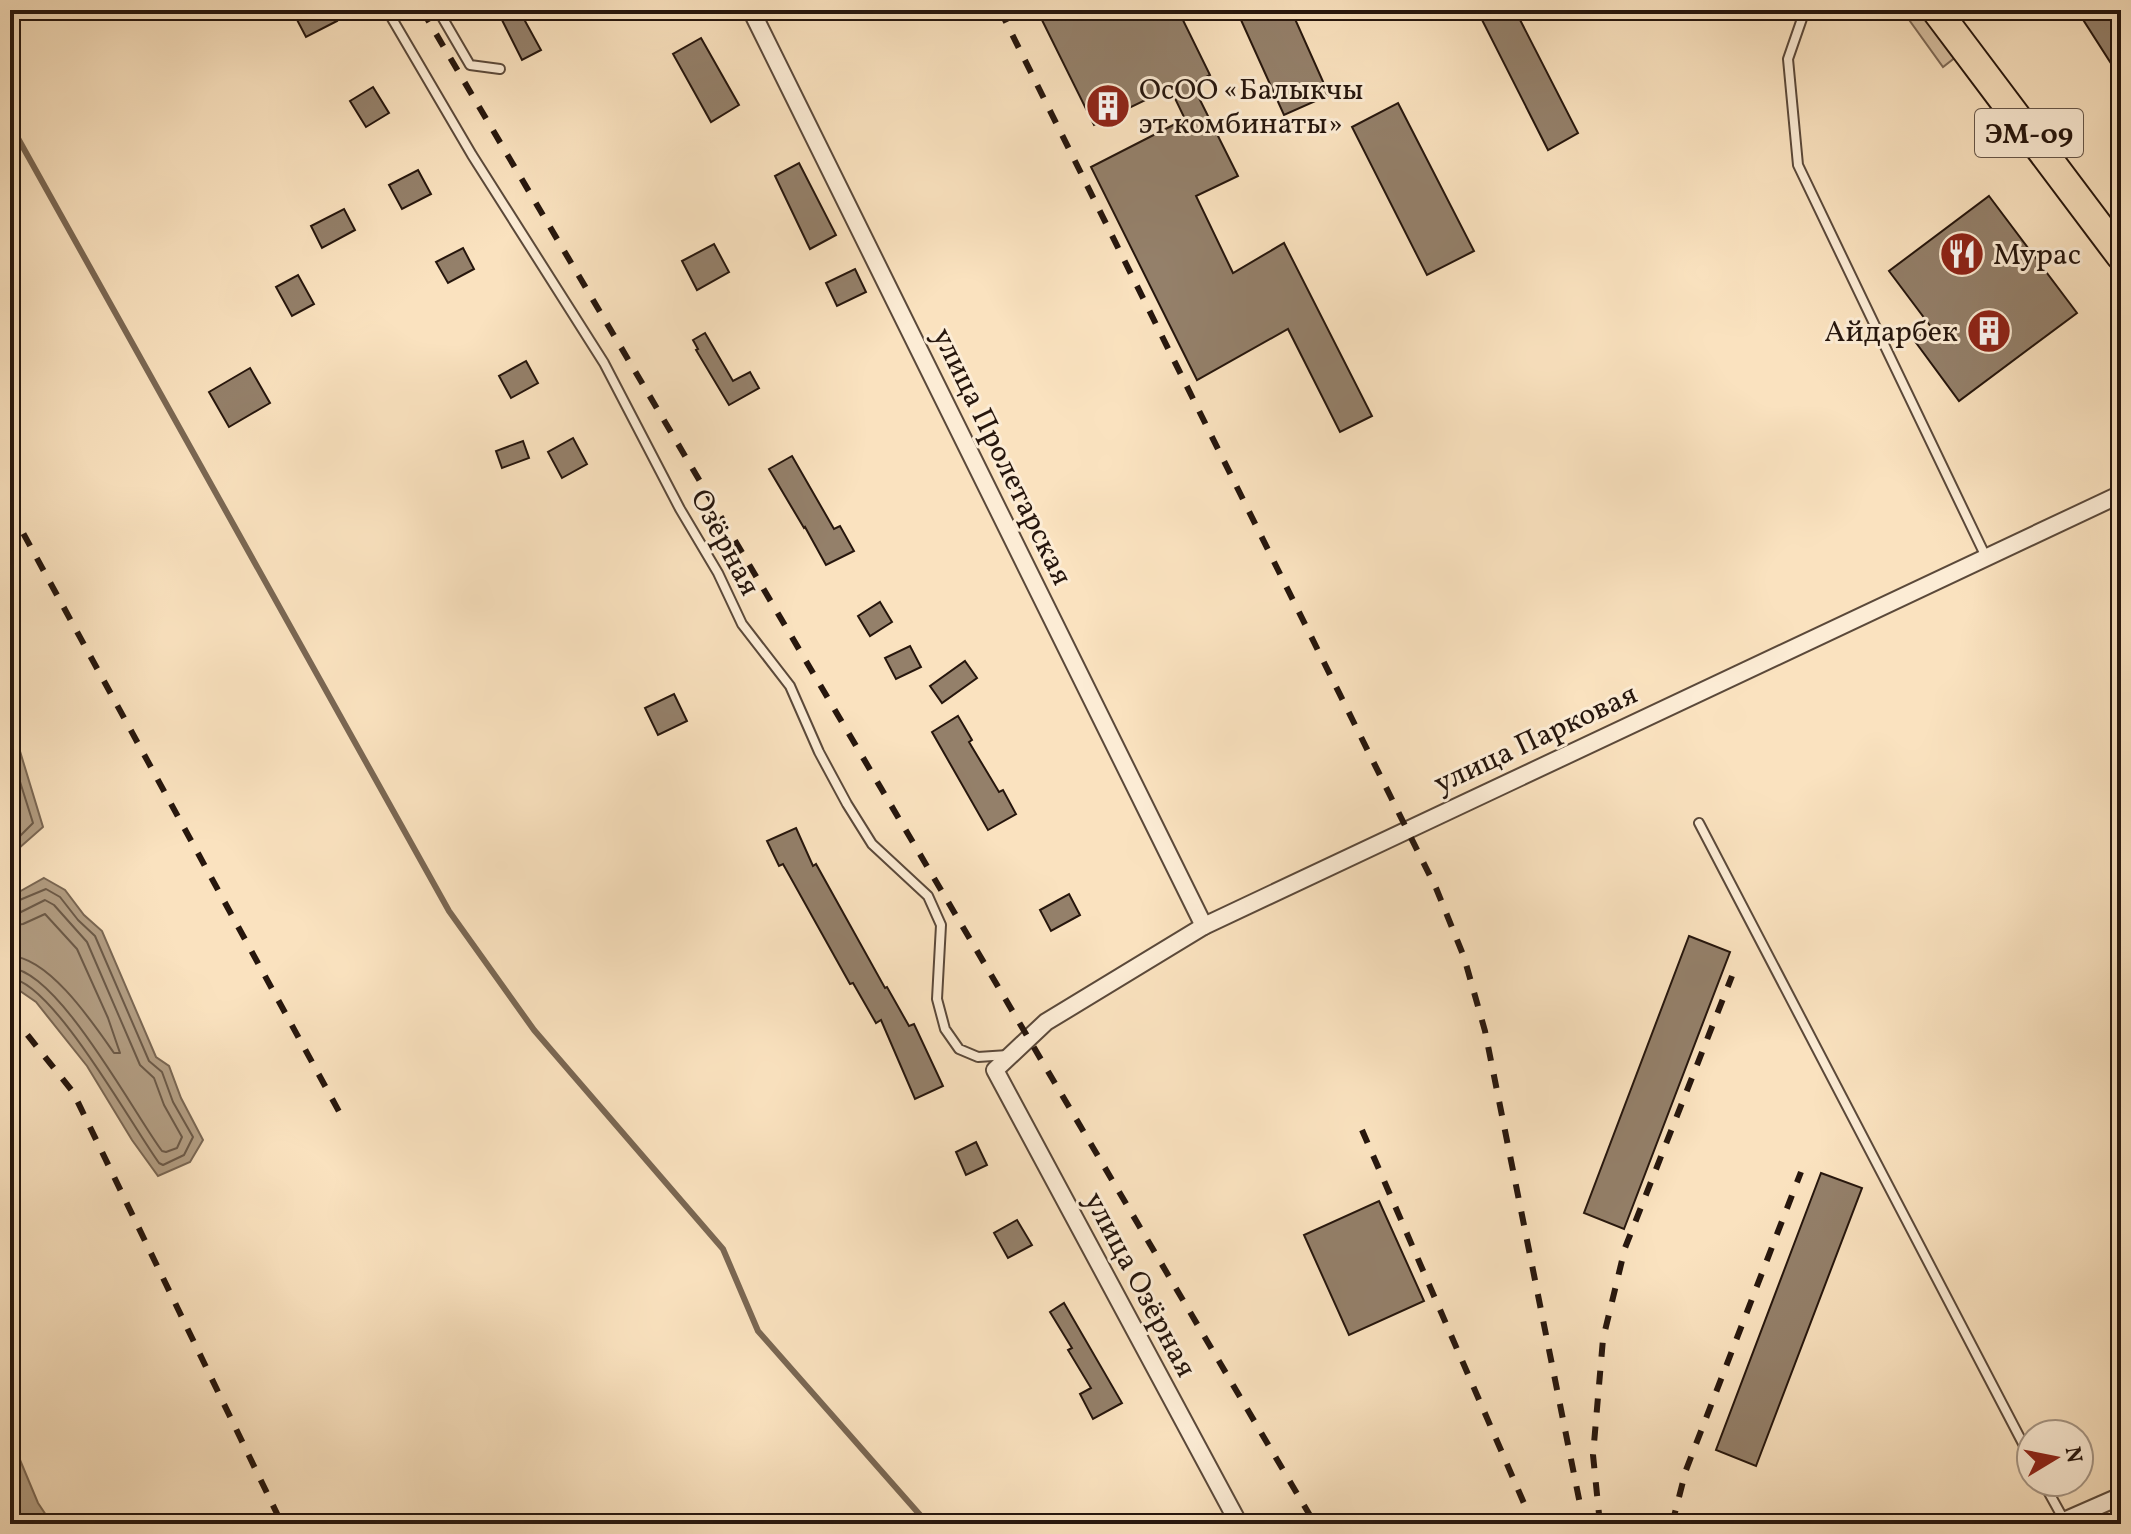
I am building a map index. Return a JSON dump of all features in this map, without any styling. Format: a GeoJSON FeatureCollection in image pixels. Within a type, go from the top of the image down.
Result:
{"type":"FeatureCollection","features":[{"type":"Feature","properties":{"kind":"highway","name":"ЭМ-09"},"geometry":{"type":"LineString","coordinates":[[1936,10],[2121,256]]}},
{"type":"Feature","properties":{"kind":"street","name":"улица Пролетарская"},"geometry":{"type":"LineString","coordinates":[[751,10],[1204,926]]}},
{"type":"Feature","properties":{"kind":"street","name":"улица Парковая"},"geometry":{"type":"LineString","coordinates":[[995,1070],[1046,1022],[1204,926],[2121,494]]}},
{"type":"Feature","properties":{"kind":"street","name":"улица Озёрная"},"geometry":{"type":"LineString","coordinates":[[995,1070],[1239,1524]]}},
{"type":"Feature","properties":{"kind":"street"},"geometry":{"type":"LineString","coordinates":[[2061,1523],[2121,1496]]}},
{"type":"Feature","properties":{"kind":"lane","name":"Озёрная"},"geometry":{"type":"LineString","coordinates":[[387,10],[472,155],[604,363],[680,509],[718,573],[742,624],[790,686],[819,752],[847,804],[872,844],[928,896],[941,925],[937,999],[945,1029],[959,1049],[978,1057],[1012,1055]]}},
{"type":"Feature","properties":{"kind":"lane"},"geometry":{"type":"LineString","coordinates":[[438,10],[470,65],[500,69]]}},
{"type":"Feature","properties":{"kind":"lane"},"geometry":{"type":"LineString","coordinates":[[1805,10],[1788,59],[1798,165],[1986,557]]}},
{"type":"Feature","properties":{"kind":"lane"},"geometry":{"type":"LineString","coordinates":[[1699,823],[2015,1428]]}},
{"type":"Feature","properties":{"kind":"lane"},"geometry":{"type":"LineString","coordinates":[[2050,1498],[2061,1523]]}},
{"type":"Feature","properties":{"kind":"shaded area"},"geometry":{"type":"Polygon","coordinates":[[[1902,10],[1936,10],[1966,49],[1943,67],[1902,10]]]}},
{"type":"Feature","properties":{"kind":"water"},"geometry":{"type":"Polygon","coordinates":[[[10,736],[19,748],[43,827],[10,856],[10,736]]]}},
{"type":"Feature","properties":{"kind":"water"},"geometry":{"type":"Polygon","coordinates":[[[44,878],[65,890],[84,915],[102,931],[156,1057],[169,1066],[181,1098],[203,1140],[190,1162],[158,1176],[87,1066],[36,1002],[10,984],[10,897],[44,878]]]}},
{"type":"Feature","properties":{"kind":"water"},"geometry":{"type":"Polygon","coordinates":[[[10,1436],[38,1503],[52,1524],[10,1524],[10,1436]]]}},
{"type":"Feature","properties":{"kind":"building"},"geometry":{"type":"Polygon","coordinates":[[[307,10],[331,10],[337,21],[306,37],[295,16],[307,10]]]}},
{"type":"Feature","properties":{"kind":"building"},"geometry":{"type":"Polygon","coordinates":[[[497,10],[519,10],[541,50],[522,60],[497,10]]]}},
{"type":"Feature","properties":{"kind":"building"},"geometry":{"type":"Polygon","coordinates":[[[1037,10],[1178,10],[1210,75],[1192,84],[1238,176],[1196,196],[1233,273],[1284,243],[1372,416],[1340,432],[1288,329],[1197,380],[1091,167],[1185,119],[1170,88],[1094,125],[1037,10]]]}},
{"type":"Feature","properties":{"kind":"building"},"geometry":{"type":"Polygon","coordinates":[[[1263,10],[1291,10],[1329,95],[1284,115],[1241,20],[1263,10]]]}},
{"type":"Feature","properties":{"kind":"building"},"geometry":{"type":"Polygon","coordinates":[[[1477,10],[1515,10],[1578,133],[1548,150],[1477,10]]]}},
{"type":"Feature","properties":{"kind":"building"},"geometry":{"type":"Polygon","coordinates":[[[2095,10],[2105,10],[2121,35],[2121,79],[2082,18],[2095,10]]]}},
{"type":"Feature","properties":{"kind":"building"},"geometry":{"type":"Polygon","coordinates":[[[701,38],[739,105],[711,122],[673,54],[701,38]]]}},
{"type":"Feature","properties":{"kind":"building"},"geometry":{"type":"Polygon","coordinates":[[[373,87],[389,113],[366,127],[350,101],[373,87]]]}},
{"type":"Feature","properties":{"kind":"building"},"geometry":{"type":"Polygon","coordinates":[[[1398,103],[1474,251],[1427,275],[1352,127],[1398,103]]]}},
{"type":"Feature","properties":{"kind":"building"},"geometry":{"type":"Polygon","coordinates":[[[799,163],[836,235],[810,249],[775,176],[799,163]]]}},
{"type":"Feature","properties":{"kind":"building"},"geometry":{"type":"Polygon","coordinates":[[[418,170],[431,194],[402,209],[389,185],[418,170]]]}},
{"type":"Feature","properties":{"kind":"building"},"geometry":{"type":"Polygon","coordinates":[[[1989,196],[2077,313],[1959,401],[1914,340],[1931,327],[1889,271],[1989,196]]]}},
{"type":"Feature","properties":{"kind":"building"},"geometry":{"type":"Polygon","coordinates":[[[344,209],[355,230],[322,248],[311,226],[344,209]]]}},
{"type":"Feature","properties":{"kind":"building"},"geometry":{"type":"Polygon","coordinates":[[[714,244],[729,272],[697,290],[682,261],[714,244]]]}},
{"type":"Feature","properties":{"kind":"building"},"geometry":{"type":"Polygon","coordinates":[[[463,248],[474,269],[448,283],[436,262],[463,248]]]}},
{"type":"Feature","properties":{"kind":"building"},"geometry":{"type":"Polygon","coordinates":[[[855,269],[866,292],[837,306],[826,283],[855,269]]]}},
{"type":"Feature","properties":{"kind":"building"},"geometry":{"type":"Polygon","coordinates":[[[298,275],[314,304],[292,316],[276,287],[298,275]]]}},
{"type":"Feature","properties":{"kind":"building"},"geometry":{"type":"Polygon","coordinates":[[[705,333],[733,381],[750,372],[759,388],[729,405],[696,350],[693,340],[705,333]]]}},
{"type":"Feature","properties":{"kind":"building"},"geometry":{"type":"Polygon","coordinates":[[[526,361],[538,383],[511,398],[499,376],[526,361]]]}},
{"type":"Feature","properties":{"kind":"building"},"geometry":{"type":"Polygon","coordinates":[[[250,368],[270,403],[229,427],[209,392],[250,368]]]}},
{"type":"Feature","properties":{"kind":"building"},"geometry":{"type":"Polygon","coordinates":[[[573,438],[587,464],[562,478],[548,452],[573,438]]]}},
{"type":"Feature","properties":{"kind":"building"},"geometry":{"type":"Polygon","coordinates":[[[523,441],[529,458],[502,468],[496,451],[523,441]]]}},
{"type":"Feature","properties":{"kind":"building"},"geometry":{"type":"Polygon","coordinates":[[[792,456],[834,529],[840,526],[854,551],[826,565],[769,469],[792,456]]]}},
{"type":"Feature","properties":{"kind":"building"},"geometry":{"type":"Polygon","coordinates":[[[880,602],[892,622],[870,636],[858,616],[880,602]]]}},
{"type":"Feature","properties":{"kind":"building"},"geometry":{"type":"Polygon","coordinates":[[[910,646],[921,667],[896,679],[885,658],[910,646]]]}},
{"type":"Feature","properties":{"kind":"building"},"geometry":{"type":"Polygon","coordinates":[[[965,661],[977,678],[942,703],[930,686],[965,661]]]}},
{"type":"Feature","properties":{"kind":"building"},"geometry":{"type":"Polygon","coordinates":[[[674,694],[687,721],[658,735],[645,708],[674,694]]]}},
{"type":"Feature","properties":{"kind":"building"},"geometry":{"type":"Polygon","coordinates":[[[958,716],[972,740],[969,742],[1016,814],[988,830],[932,732],[958,716]]]}},
{"type":"Feature","properties":{"kind":"building"},"geometry":{"type":"Polygon","coordinates":[[[796,828],[813,866],[816,864],[885,988],[909,1026],[914,1024],[943,1086],[915,1099],[881,1020],[876,1023],[853,983],[850,984],[783,864],[779,866],[767,841],[796,828]]]}},
{"type":"Feature","properties":{"kind":"building"},"geometry":{"type":"Polygon","coordinates":[[[1069,894],[1080,915],[1051,931],[1040,910],[1069,894]]]}},
{"type":"Feature","properties":{"kind":"building"},"geometry":{"type":"Polygon","coordinates":[[[1689,936],[1730,952],[1624,1229],[1584,1213],[1689,936]]]}},
{"type":"Feature","properties":{"kind":"building"},"geometry":{"type":"Polygon","coordinates":[[[976,1142],[987,1165],[966,1175],[956,1152],[976,1142]]]}},
{"type":"Feature","properties":{"kind":"building"},"geometry":{"type":"Polygon","coordinates":[[[1821,1173],[1862,1188],[1756,1466],[1716,1450],[1821,1173]]]}},
{"type":"Feature","properties":{"kind":"building"},"geometry":{"type":"Polygon","coordinates":[[[1379,1201],[1424,1301],[1349,1335],[1304,1235],[1379,1201]]]}},
{"type":"Feature","properties":{"kind":"building"},"geometry":{"type":"Polygon","coordinates":[[[1017,1220],[1032,1245],[1008,1258],[994,1233],[1017,1220]]]}},
{"type":"Feature","properties":{"kind":"building"},"geometry":{"type":"Polygon","coordinates":[[[1064,1303],[1122,1403],[1093,1419],[1080,1394],[1091,1388],[1050,1312],[1064,1303]]]}},
{"type":"Feature","properties":{"kind":"waterway"},"geometry":{"type":"LineString","coordinates":[[10,124],[449,911],[534,1030],[723,1249],[758,1331],[928,1524]]}},
{"type":"Feature","properties":{"kind":"railway"},"geometry":{"type":"LineString","coordinates":[[422,10],[1315,1524]]}},
{"type":"Feature","properties":{"kind":"railway"},"geometry":{"type":"LineString","coordinates":[[1000,10],[1436,888],[1464,957],[1485,1031],[1584,1524]]}},
{"type":"Feature","properties":{"kind":"railway"},"geometry":{"type":"LineString","coordinates":[[10,509],[342,1117]]}},
{"type":"Feature","properties":{"kind":"railway"},"geometry":{"type":"LineString","coordinates":[[1600,1524],[1593,1455],[1603,1339],[1625,1248],[1732,976]]}},
{"type":"Feature","properties":{"kind":"railway"},"geometry":{"type":"LineString","coordinates":[[10,1013],[73,1092],[282,1524]]}},
{"type":"Feature","properties":{"kind":"railway"},"geometry":{"type":"LineString","coordinates":[[1362,1130],[1533,1524]]}},
{"type":"Feature","properties":{"kind":"railway"},"geometry":{"type":"LineString","coordinates":[[1672,1524],[1686,1470],[1801,1172]]}},
{"type":"Feature","properties":{"kind":"place","name":"ОсОО «Балыкчы эт комбинаты»"},"geometry":{"type":"Point","coordinates":[1108,106]}},
{"type":"Feature","properties":{"kind":"place","name":"Мурас"},"geometry":{"type":"Point","coordinates":[1962,254]}},
{"type":"Feature","properties":{"kind":"place","name":"Айдарбек"},"geometry":{"type":"Point","coordinates":[1989,331]}}]}
